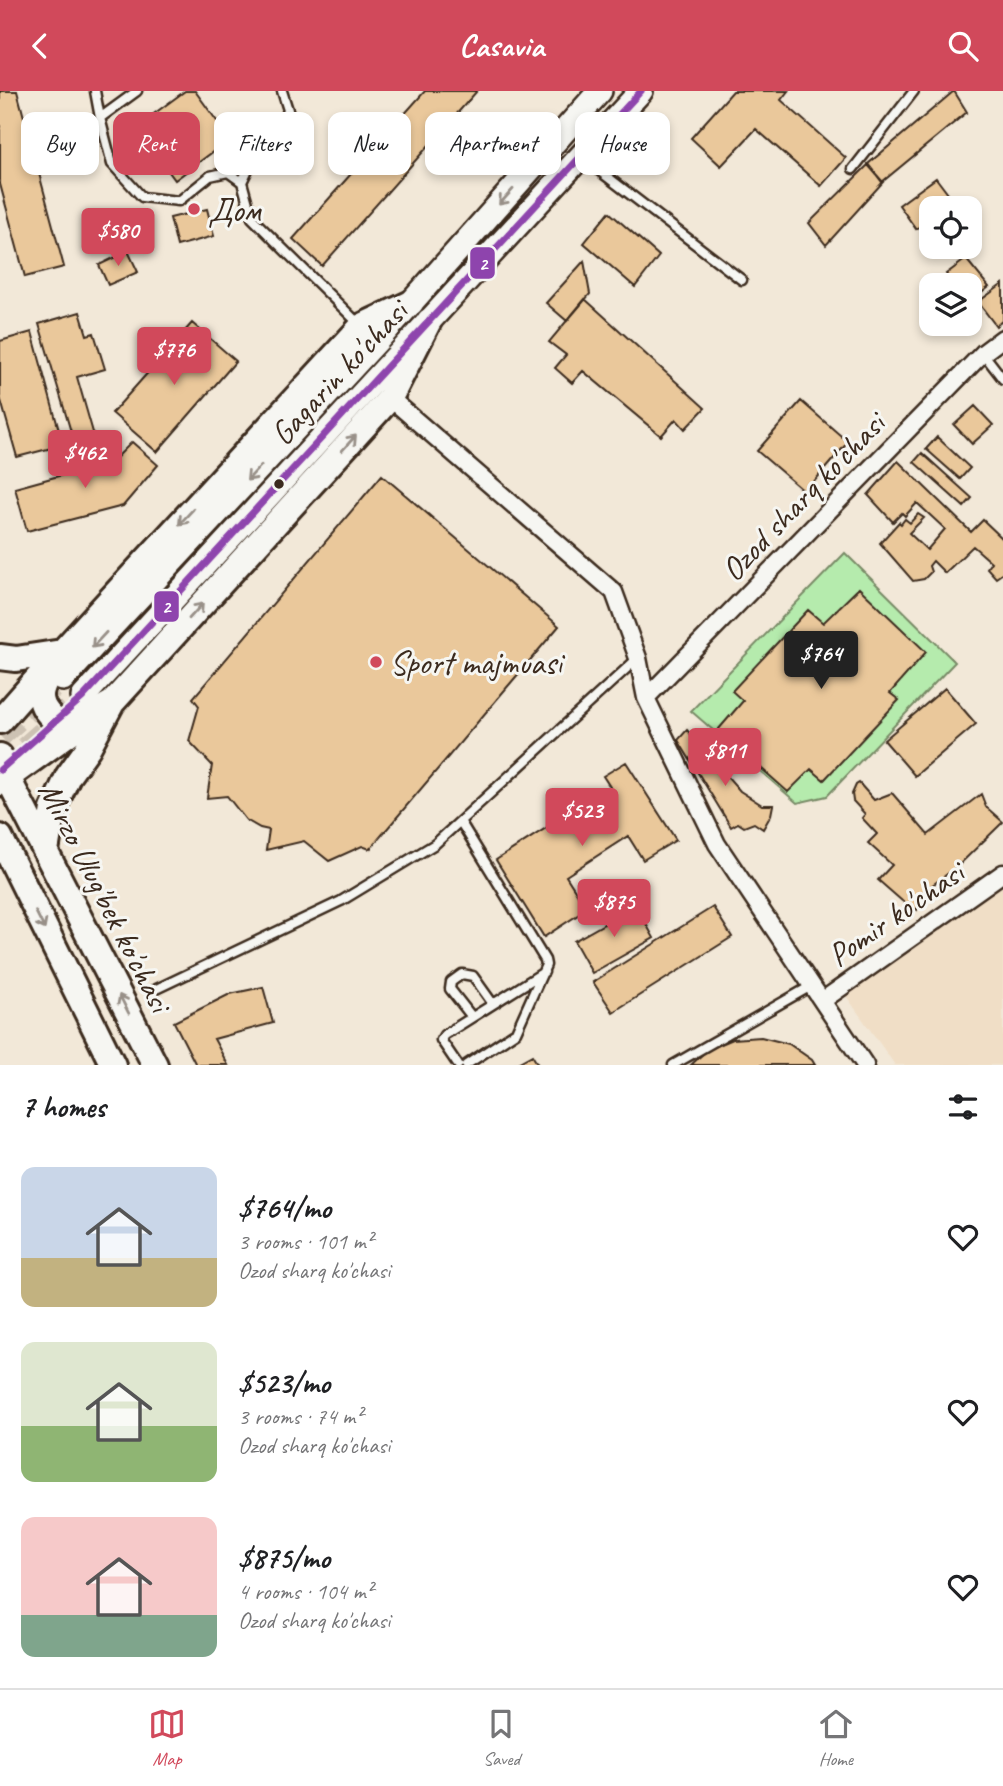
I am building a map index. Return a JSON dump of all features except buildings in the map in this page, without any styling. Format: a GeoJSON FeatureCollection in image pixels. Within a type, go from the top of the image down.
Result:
{"type":"FeatureCollection","features":[{"type":"Feature","properties":{"kind":"main road","name":"Gagarin ko'chasi"},"geometry":{"type":"LineString","coordinates":[[411,303],[600,91]]}},
{"type":"Feature","properties":{"kind":"main road","name":"Gagarin ko'chasi"},"geometry":{"type":"LineString","coordinates":[[621,112],[640,91]]}},
{"type":"Feature","properties":{"kind":"main road","name":"Gagarin ko'chasi"},"geometry":{"type":"LineString","coordinates":[[83,697],[575,163]]}},
{"type":"Feature","properties":{"kind":"main road"},"geometry":{"type":"LineString","coordinates":[[0,721],[62,652],[369,333],[411,303]]}},
{"type":"Feature","properties":{"kind":"main road"},"geometry":{"type":"LineString","coordinates":[[3,772],[112,702],[390,398],[429,321]]}},
{"type":"Feature","properties":{"kind":"main road","name":"Gagarin ko'chasi"},"geometry":{"type":"LineString","coordinates":[[62,679],[369,333]]}},
{"type":"Feature","properties":{"kind":"main road"},"geometry":{"type":"LineString","coordinates":[[0,657],[16,659],[62,652]]}},
{"type":"Feature","properties":{"kind":"main road"},"geometry":{"type":"LineString","coordinates":[[62,652],[41,688],[41,701],[47,715],[63,726],[79,722],[112,702]]}},
{"type":"Feature","properties":{"kind":"main road"},"geometry":{"type":"LineString","coordinates":[[46,851],[52,809],[68,776],[89,748],[112,702]]}},
{"type":"Feature","properties":{"kind":"main road","name":"Mirzo Ulug'bek ko'chasi"},"geometry":{"type":"LineString","coordinates":[[3,772],[155,1065]]}},
{"type":"Feature","properties":{"kind":"main road","name":"Mirzo Ulug'bek ko'chasi"},"geometry":{"type":"LineString","coordinates":[[0,837],[9,873],[113,1065]]}},
{"type":"Feature","properties":{"kind":"street","name":"Ozod sharq ko'chasi"},"geometry":{"type":"LineString","coordinates":[[646,698],[983,353],[1003,338]]}},
{"type":"Feature","properties":{"kind":"street"},"geometry":{"type":"LineString","coordinates":[[390,398],[614,592],[638,658],[646,698],[717,844],[864,1065]]}},
{"type":"Feature","properties":{"kind":"street","name":"Pomir ko'chasi"},"geometry":{"type":"LineString","coordinates":[[822,1001],[1003,873]]}},
{"type":"Feature","properties":{"kind":"lane"},"geometry":{"type":"LineString","coordinates":[[95,91],[112,164],[142,197],[179,201],[210,176],[228,172],[243,181]]}},
{"type":"Feature","properties":{"kind":"lane"},"geometry":{"type":"LineString","coordinates":[[100,118],[137,91]]}},
{"type":"Feature","properties":{"kind":"lane"},"geometry":{"type":"LineString","coordinates":[[282,91],[288,110],[284,121],[256,153],[243,181],[252,218],[369,333]]}},
{"type":"Feature","properties":{"kind":"lane"},"geometry":{"type":"LineString","coordinates":[[853,169],[914,91]]}},
{"type":"Feature","properties":{"kind":"lane"},"geometry":{"type":"LineString","coordinates":[[605,175],[743,280]]}},
{"type":"Feature","properties":{"kind":"lane"},"geometry":{"type":"LineString","coordinates":[[983,353],[1003,379]]}},
{"type":"Feature","properties":{"kind":"lane"},"geometry":{"type":"LineString","coordinates":[[152,991],[341,901],[435,844],[638,658]]}},
{"type":"Feature","properties":{"kind":"lane"},"geometry":{"type":"LineString","coordinates":[[460,821],[545,960],[545,971],[516,1032],[466,1065]]}},
{"type":"Feature","properties":{"kind":"lane"},"geometry":{"type":"LineString","coordinates":[[458,1065],[441,1040],[442,1037],[545,971]]}},
{"type":"Feature","properties":{"kind":"lane"},"geometry":{"type":"LineString","coordinates":[[472,1017],[450,989],[451,982],[461,974],[469,973],[473,976],[494,1004]]}},
{"type":"Feature","properties":{"kind":"lane"},"geometry":{"type":"LineString","coordinates":[[673,1065],[811,986]]}},
{"type":"Feature","properties":{"kind":"shaded area"},"geometry":{"type":"Polygon","coordinates":[[[1003,879],[1003,1065],[895,1065],[844,993],[1003,879]]]}},
{"type":"Feature","properties":{"kind":"green space"},"geometry":{"type":"Polygon","coordinates":[[[845,553],[955,662],[827,796],[797,803],[691,711],[845,553]]]}},
{"type":"Feature","properties":{"kind":"tunnel"},"geometry":{"type":"LineString","coordinates":[[0,736],[53,688]]}},
{"type":"Feature","properties":{"kind":"tunnel"},"geometry":{"type":"LineString","coordinates":[[0,770],[83,697]]}},
{"type":"Feature","properties":{"kind":"transit line","name":"2"},"geometry":{"type":"LineString","coordinates":[[0,770],[83,697],[641,91]]}},
{"type":"Feature","properties":{"kind":"place","name":"Дом"},"geometry":{"type":"Point","coordinates":[194,209]}},
{"type":"Feature","properties":{"kind":"place","name":"Sport majmuasi"},"geometry":{"type":"Point","coordinates":[376,662]}}]}
